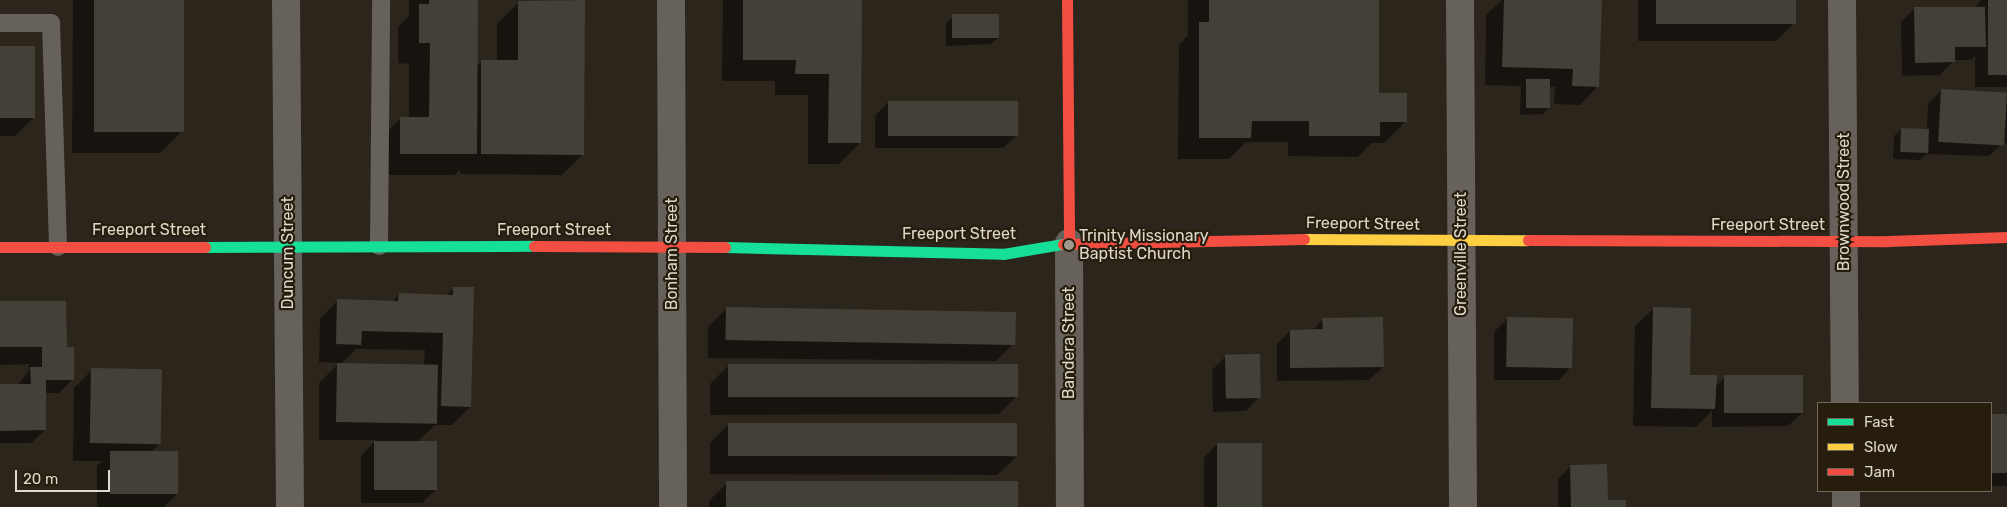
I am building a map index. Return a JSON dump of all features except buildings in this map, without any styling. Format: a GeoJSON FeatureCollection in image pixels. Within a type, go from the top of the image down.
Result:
{"type":"FeatureCollection","features":[{"type":"Feature","properties":{"kind":"main road","name":"Bandera Street"},"geometry":{"type":"LineString","coordinates":[[1067,0],[1069,243]]}},
{"type":"Feature","properties":{"kind":"main road","name":"Freeport Street"},"geometry":{"type":"LineString","coordinates":[[0,247],[672,246],[1004,254],[1069,243],[1273,240],[1844,240],[2007,237]]}},
{"type":"Feature","properties":{"kind":"street","name":"Duncum Street"},"geometry":{"type":"LineString","coordinates":[[286,0],[290,507]]}},
{"type":"Feature","properties":{"kind":"street","name":"Bonham Street"},"geometry":{"type":"LineString","coordinates":[[671,0],[673,507]]}},
{"type":"Feature","properties":{"kind":"street","name":"Greenville Street"},"geometry":{"type":"LineString","coordinates":[[1460,0],[1463,507]]}},
{"type":"Feature","properties":{"kind":"street","name":"Brownwood Street"},"geometry":{"type":"LineString","coordinates":[[1842,0],[1845,402]]}},
{"type":"Feature","properties":{"kind":"street","name":"Bandera Street"},"geometry":{"type":"LineString","coordinates":[[1069,243],[1070,507]]}},
{"type":"Feature","properties":{"kind":"street"},"geometry":{"type":"LineString","coordinates":[[1846,492],[1846,507]]}},
{"type":"Feature","properties":{"kind":"lane"},"geometry":{"type":"LineString","coordinates":[[379,246],[381,0]]}},
{"type":"Feature","properties":{"kind":"lane"},"geometry":{"type":"LineString","coordinates":[[0,23],[51,23],[58,247]]}},
{"type":"Feature","properties":{"kind":"traffic: fast"},"geometry":{"type":"LineString","coordinates":[[725,247],[1003,254],[1063,244]]}},
{"type":"Feature","properties":{"kind":"traffic: fast"},"geometry":{"type":"LineString","coordinates":[[205,247],[534,246]]}},
{"type":"Feature","properties":{"kind":"traffic: slow"},"geometry":{"type":"LineString","coordinates":[[1304,239],[1528,240]]}},
{"type":"Feature","properties":{"kind":"traffic: jam"},"geometry":{"type":"LineString","coordinates":[[1067,0],[1069,243]]}},
{"type":"Feature","properties":{"kind":"traffic: jam"},"geometry":{"type":"LineString","coordinates":[[1528,240],[1888,241],[2007,237]]}},
{"type":"Feature","properties":{"kind":"traffic: jam"},"geometry":{"type":"LineString","coordinates":[[1063,244],[1304,239]]}},
{"type":"Feature","properties":{"kind":"traffic: jam"},"geometry":{"type":"LineString","coordinates":[[534,246],[725,247]]}},
{"type":"Feature","properties":{"kind":"traffic: jam"},"geometry":{"type":"LineString","coordinates":[[0,247],[205,247]]}},
{"type":"Feature","properties":{"kind":"place","name":"Trinity Missionary Baptist Church"},"geometry":{"type":"Point","coordinates":[1069,245]}}]}
